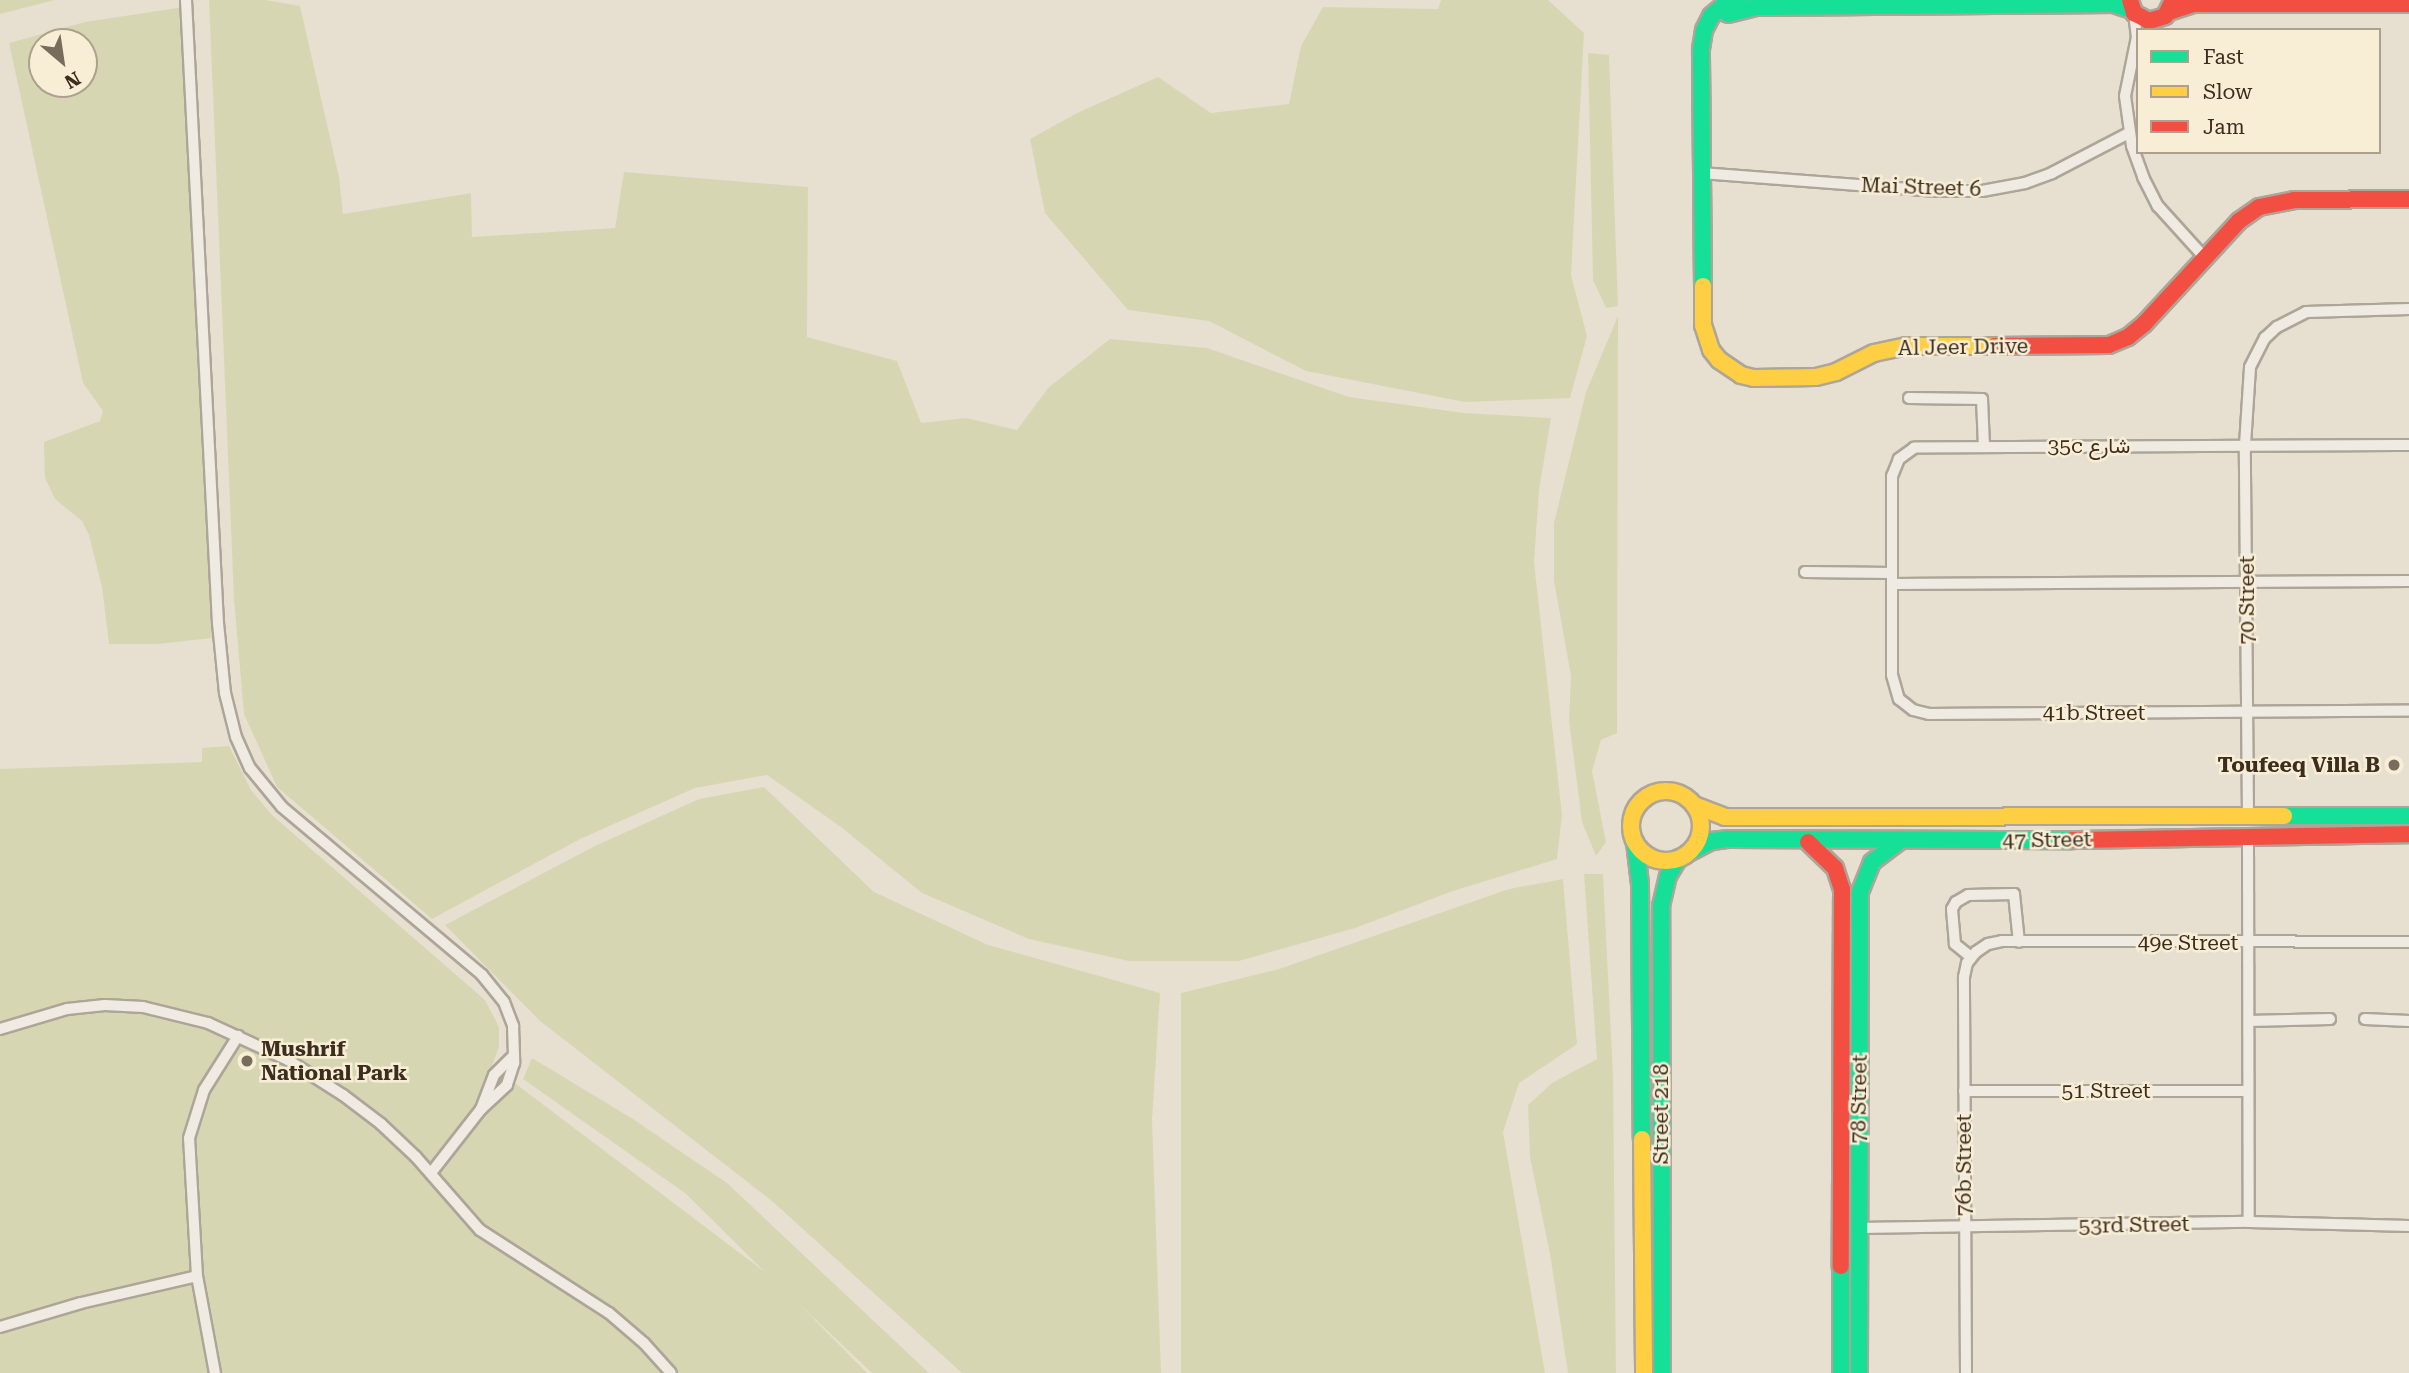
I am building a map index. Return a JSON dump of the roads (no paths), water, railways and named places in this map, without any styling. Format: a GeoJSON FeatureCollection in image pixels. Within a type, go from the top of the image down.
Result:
{"type":"FeatureCollection","features":[{"type":"Feature","properties":{"kind":"street"},"geometry":{"type":"LineString","coordinates":[[186,0],[218,623],[225,692],[236,737],[250,768],[282,807],[494,988],[511,1018],[513,1072],[507,1085],[481,1109],[431,1173]]}},
{"type":"Feature","properties":{"kind":"street","name":"Al Jeer Drive"},"geometry":{"type":"LineString","coordinates":[[1740,0],[1723,6],[1712,16],[1704,30],[1701,49],[1705,338],[1719,360],[1741,375],[1754,378],[1816,377],[1836,372],[1874,353],[1906,346],[2109,345],[2137,331],[2239,221],[2271,203],[2409,200]]}},
{"type":"Feature","properties":{"kind":"street"},"geometry":{"type":"LineString","coordinates":[[1701,49],[1719,21],[1746,8],[2113,4],[2132,8],[2143,20],[2194,4],[2409,4]]}},
{"type":"Feature","properties":{"kind":"street"},"geometry":{"type":"LineString","coordinates":[[2132,8],[2136,35]]}},
{"type":"Feature","properties":{"kind":"street"},"geometry":{"type":"LineString","coordinates":[[2136,46],[2126,82],[2129,133],[2136,162],[2158,206],[2205,258]]}},
{"type":"Feature","properties":{"kind":"street","name":"Mai Street 6"},"geometry":{"type":"LineString","coordinates":[[1702,173],[1943,191],[1982,191],[2025,183],[2052,173],[2129,133]]}},
{"type":"Feature","properties":{"kind":"street","name":"70 Street"},"geometry":{"type":"LineString","coordinates":[[2248,816],[2245,445],[2250,367],[2261,345],[2277,327],[2291,318],[2322,309],[2409,309]]}},
{"type":"Feature","properties":{"kind":"street"},"geometry":{"type":"LineString","coordinates":[[1909,398],[1982,399],[1984,446]]}},
{"type":"Feature","properties":{"kind":"street","name":"35c شارع"},"geometry":{"type":"LineString","coordinates":[[1892,579],[1892,476],[1899,459],[1906,452],[1924,447],[2409,445]]}},
{"type":"Feature","properties":{"kind":"street"},"geometry":{"type":"LineString","coordinates":[[1805,572],[1892,579],[2409,581]]}},
{"type":"Feature","properties":{"kind":"street","name":"41b Street"},"geometry":{"type":"LineString","coordinates":[[1892,579],[1892,683],[1899,699],[1913,710],[1929,714],[2409,710]]}},
{"type":"Feature","properties":{"kind":"street"},"geometry":{"type":"LineString","coordinates":[[1635,842],[1641,850],[1659,860],[1684,856],[1700,834],[1700,819],[1694,805],[1686,798],[1667,792],[1648,797],[1640,803],[1632,822],[1635,842],[1640,873],[1644,1373]]}},
{"type":"Feature","properties":{"kind":"street","name":"47 Street"},"geometry":{"type":"LineString","coordinates":[[1694,805],[1725,817],[2409,816]]}},
{"type":"Feature","properties":{"kind":"street","name":"47 Street"},"geometry":{"type":"LineString","coordinates":[[1684,856],[1712,841],[1729,839],[1900,842],[2409,834]]}},
{"type":"Feature","properties":{"kind":"street"},"geometry":{"type":"LineString","coordinates":[[2248,837],[2249,1222]]}},
{"type":"Feature","properties":{"kind":"street","name":"78 Street"},"geometry":{"type":"LineString","coordinates":[[1808,842],[1835,868],[1842,889],[1840,1255],[1844,1372]]}},
{"type":"Feature","properties":{"kind":"street","name":"78 Street"},"geometry":{"type":"LineString","coordinates":[[1859,1373],[1860,891],[1871,862],[1900,842]]}},
{"type":"Feature","properties":{"kind":"street","name":"Street 218"},"geometry":{"type":"LineString","coordinates":[[1662,1373],[1661,906],[1668,876],[1684,856]]}},
{"type":"Feature","properties":{"kind":"street"},"geometry":{"type":"LineString","coordinates":[[1971,957],[1955,944],[1952,909],[1956,901],[1968,895],[2014,894],[2019,942]]}},
{"type":"Feature","properties":{"kind":"street","name":"49e Street"},"geometry":{"type":"LineString","coordinates":[[1971,957],[1988,944],[2019,942],[2409,942]]}},
{"type":"Feature","properties":{"kind":"street","name":"76b Street"},"geometry":{"type":"LineString","coordinates":[[1966,1373],[1964,977],[1971,957]]}},
{"type":"Feature","properties":{"kind":"street"},"geometry":{"type":"LineString","coordinates":[[0,1029],[66,1009],[124,1005],[176,1013],[238,1036],[288,1060],[344,1095],[381,1124],[431,1173],[480,1230],[608,1313],[644,1343],[671,1373]]}},
{"type":"Feature","properties":{"kind":"street"},"geometry":{"type":"LineString","coordinates":[[2249,1021],[2330,1019]]}},
{"type":"Feature","properties":{"kind":"street"},"geometry":{"type":"LineString","coordinates":[[2365,1019],[2409,1021]]}},
{"type":"Feature","properties":{"kind":"street"},"geometry":{"type":"LineString","coordinates":[[215,1373],[197,1276],[189,1138],[200,1097],[238,1036]]}},
{"type":"Feature","properties":{"kind":"street"},"geometry":{"type":"LineString","coordinates":[[481,1109],[494,1075],[514,1055]]}},
{"type":"Feature","properties":{"kind":"street","name":"51 Street"},"geometry":{"type":"LineString","coordinates":[[1964,1091],[2248,1091]]}},
{"type":"Feature","properties":{"kind":"street","name":"53rd Street"},"geometry":{"type":"LineString","coordinates":[[1858,1228],[2249,1222],[2409,1226]]}},
{"type":"Feature","properties":{"kind":"street"},"geometry":{"type":"LineString","coordinates":[[1840,1255],[1847,1268],[1849,1300],[1853,1303],[1859,1301]]}},
{"type":"Feature","properties":{"kind":"street"},"geometry":{"type":"LineString","coordinates":[[0,1327],[81,1303],[197,1276]]}},
{"type":"Feature","properties":{"kind":"place","name":"Toufeeq Villa B"},"geometry":{"type":"Point","coordinates":[2394,765]}},
{"type":"Feature","properties":{"kind":"place","name":"Mushrif National Park"},"geometry":{"type":"Point","coordinates":[247,1061]}}]}
